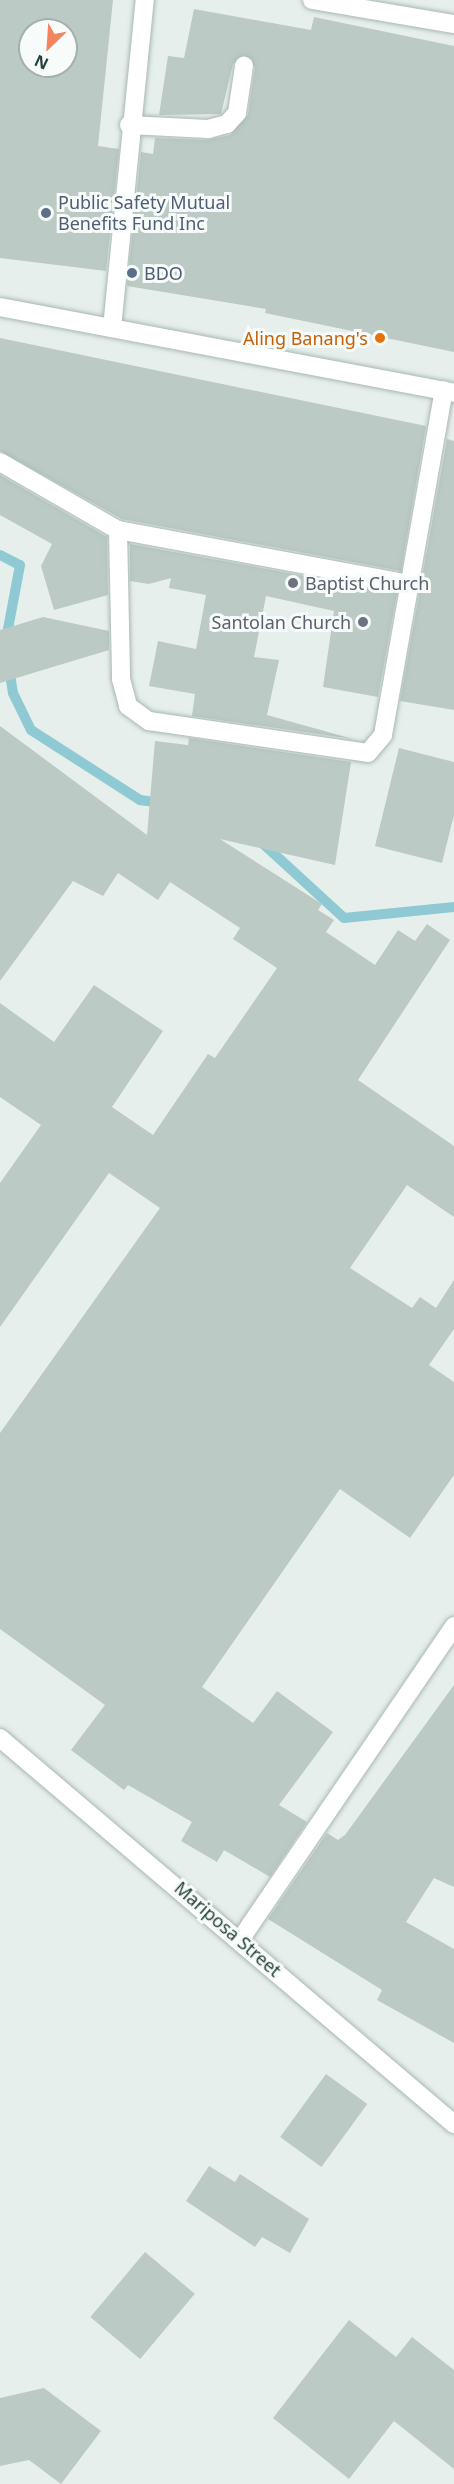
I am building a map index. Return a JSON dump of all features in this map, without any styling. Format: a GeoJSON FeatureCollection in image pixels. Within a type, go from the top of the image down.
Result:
{"type":"FeatureCollection","features":[{"type":"Feature","properties":{"kind":"street"},"geometry":{"type":"LineString","coordinates":[[112,328],[129,125],[145,0]]}},
{"type":"Feature","properties":{"kind":"street"},"geometry":{"type":"LineString","coordinates":[[312,0],[454,24]]}},
{"type":"Feature","properties":{"kind":"street"},"geometry":{"type":"LineString","coordinates":[[129,125],[208,129],[227,124],[237,113],[244,66]]}},
{"type":"Feature","properties":{"kind":"street"},"geometry":{"type":"LineString","coordinates":[[0,307],[449,391],[408,584],[383,735],[368,753],[149,721],[128,706],[122,679],[118,530]]}},
{"type":"Feature","properties":{"kind":"street"},"geometry":{"type":"LineString","coordinates":[[0,462],[118,530],[408,584]]}},
{"type":"Feature","properties":{"kind":"street"},"geometry":{"type":"LineString","coordinates":[[240,1940],[454,1626]]}},
{"type":"Feature","properties":{"kind":"street","name":"Mariposa Street"},"geometry":{"type":"LineString","coordinates":[[0,1738],[454,2124]]}},
{"type":"Feature","properties":{"kind":"building"},"geometry":{"type":"Polygon","coordinates":[[[0,0],[113,0],[98,146],[119,149],[106,271],[0,258],[0,0]]]}},
{"type":"Feature","properties":{"kind":"building"},"geometry":{"type":"Polygon","coordinates":[[[194,9],[311,30],[314,17],[454,46],[454,352],[265,313],[266,309],[127,286],[141,152],[153,154],[155,138],[207,140],[230,135],[248,115],[255,67],[245,55],[233,64],[221,114],[159,115],[168,56],[184,58],[194,9]]]}},
{"type":"Feature","properties":{"kind":"building"},"geometry":{"type":"Polygon","coordinates":[[[0,338],[426,426],[401,571],[122,519],[0,451],[0,338]]]}},
{"type":"Feature","properties":{"kind":"building"},"geometry":{"type":"Polygon","coordinates":[[[447,439],[454,441],[454,710],[400,701],[447,439]]]}},
{"type":"Feature","properties":{"kind":"building"},"geometry":{"type":"Polygon","coordinates":[[[0,475],[107,537],[108,595],[54,610],[41,566],[52,544],[0,515],[0,475]]]}},
{"type":"Feature","properties":{"kind":"building"},"geometry":{"type":"Polygon","coordinates":[[[130,544],[397,593],[378,697],[323,687],[334,611],[266,596],[254,657],[279,660],[267,715],[353,739],[192,716],[195,694],[149,686],[158,641],[196,649],[206,595],[169,588],[171,578],[149,584],[130,581],[130,544]]]}},
{"type":"Feature","properties":{"kind":"building"},"geometry":{"type":"Polygon","coordinates":[[[43,617],[109,631],[109,650],[0,683],[0,630],[43,617]]]}},
{"type":"Feature","properties":{"kind":"building"},"geometry":{"type":"Polygon","coordinates":[[[0,726],[147,835],[155,741],[188,745],[189,738],[351,762],[335,865],[220,839],[322,904],[318,910],[334,920],[326,932],[375,965],[398,930],[415,941],[427,924],[450,940],[358,1080],[454,1146],[454,1217],[407,1185],[350,1268],[412,1308],[420,1297],[436,1308],[454,1280],[454,1329],[429,1365],[454,1382],[454,1475],[410,1538],[340,1489],[202,1687],[253,1723],[277,1691],[333,1732],[279,1805],[307,1822],[270,1877],[224,1850],[217,1862],[181,1841],[192,1822],[128,1785],[124,1790],[71,1750],[105,1705],[0,1629],[0,1433],[160,1208],[109,1173],[0,1327],[0,1183],[41,1125],[0,1097],[0,1003],[54,1042],[94,985],[163,1031],[112,1107],[153,1135],[208,1054],[215,1058],[277,968],[233,939],[240,928],[170,882],[158,900],[118,873],[103,896],[73,881],[0,981],[0,726]]]}},
{"type":"Feature","properties":{"kind":"building"},"geometry":{"type":"Polygon","coordinates":[[[399,748],[454,762],[454,815],[442,863],[375,846],[399,748]]]}},
{"type":"Feature","properties":{"kind":"building"},"geometry":{"type":"Polygon","coordinates":[[[454,1685],[454,1887],[434,1878],[406,1922],[454,1949],[454,2043],[377,2000],[382,1990],[268,1919],[327,1833],[338,1840],[345,1835],[454,1685]]]}},
{"type":"Feature","properties":{"kind":"building"},"geometry":{"type":"Polygon","coordinates":[[[326,2074],[367,2104],[321,2167],[280,2137],[326,2074]]]}},
{"type":"Feature","properties":{"kind":"building"},"geometry":{"type":"Polygon","coordinates":[[[209,2166],[235,2182],[240,2174],[309,2219],[290,2253],[262,2237],[255,2247],[186,2201],[209,2166]]]}},
{"type":"Feature","properties":{"kind":"building"},"geometry":{"type":"Polygon","coordinates":[[[145,2252],[195,2294],[140,2359],[90,2317],[145,2252]]]}},
{"type":"Feature","properties":{"kind":"building"},"geometry":{"type":"Polygon","coordinates":[[[349,2320],[396,2357],[412,2337],[454,2370],[454,2469],[394,2421],[349,2479],[273,2418],[349,2320]]]}},
{"type":"Feature","properties":{"kind":"building"},"geometry":{"type":"Polygon","coordinates":[[[44,2388],[101,2431],[61,2484],[29,2460],[0,2466],[0,2398],[44,2388]]]}},
{"type":"Feature","properties":{"kind":"waterway"},"geometry":{"type":"LineString","coordinates":[[0,555],[20,565],[6,640]]}},
{"type":"Feature","properties":{"kind":"waterway"},"geometry":{"type":"LineString","coordinates":[[9,668],[13,693],[31,730],[140,800],[162,803]]}},
{"type":"Feature","properties":{"kind":"waterway"},"geometry":{"type":"LineString","coordinates":[[259,840],[344,918],[454,907]]}},
{"type":"Feature","properties":{"kind":"place","name":"Public Safety Mutual Benefits Fund Inc"},"geometry":{"type":"Point","coordinates":[46,213]}},
{"type":"Feature","properties":{"kind":"place","name":"BDO"},"geometry":{"type":"Point","coordinates":[132,273]}},
{"type":"Feature","properties":{"kind":"place","name":"Aling Banang's"},"geometry":{"type":"Point","coordinates":[380,338]}},
{"type":"Feature","properties":{"kind":"place","name":"Baptist Church"},"geometry":{"type":"Point","coordinates":[293,583]}},
{"type":"Feature","properties":{"kind":"place","name":"Santolan Church"},"geometry":{"type":"Point","coordinates":[363,622]}}]}
